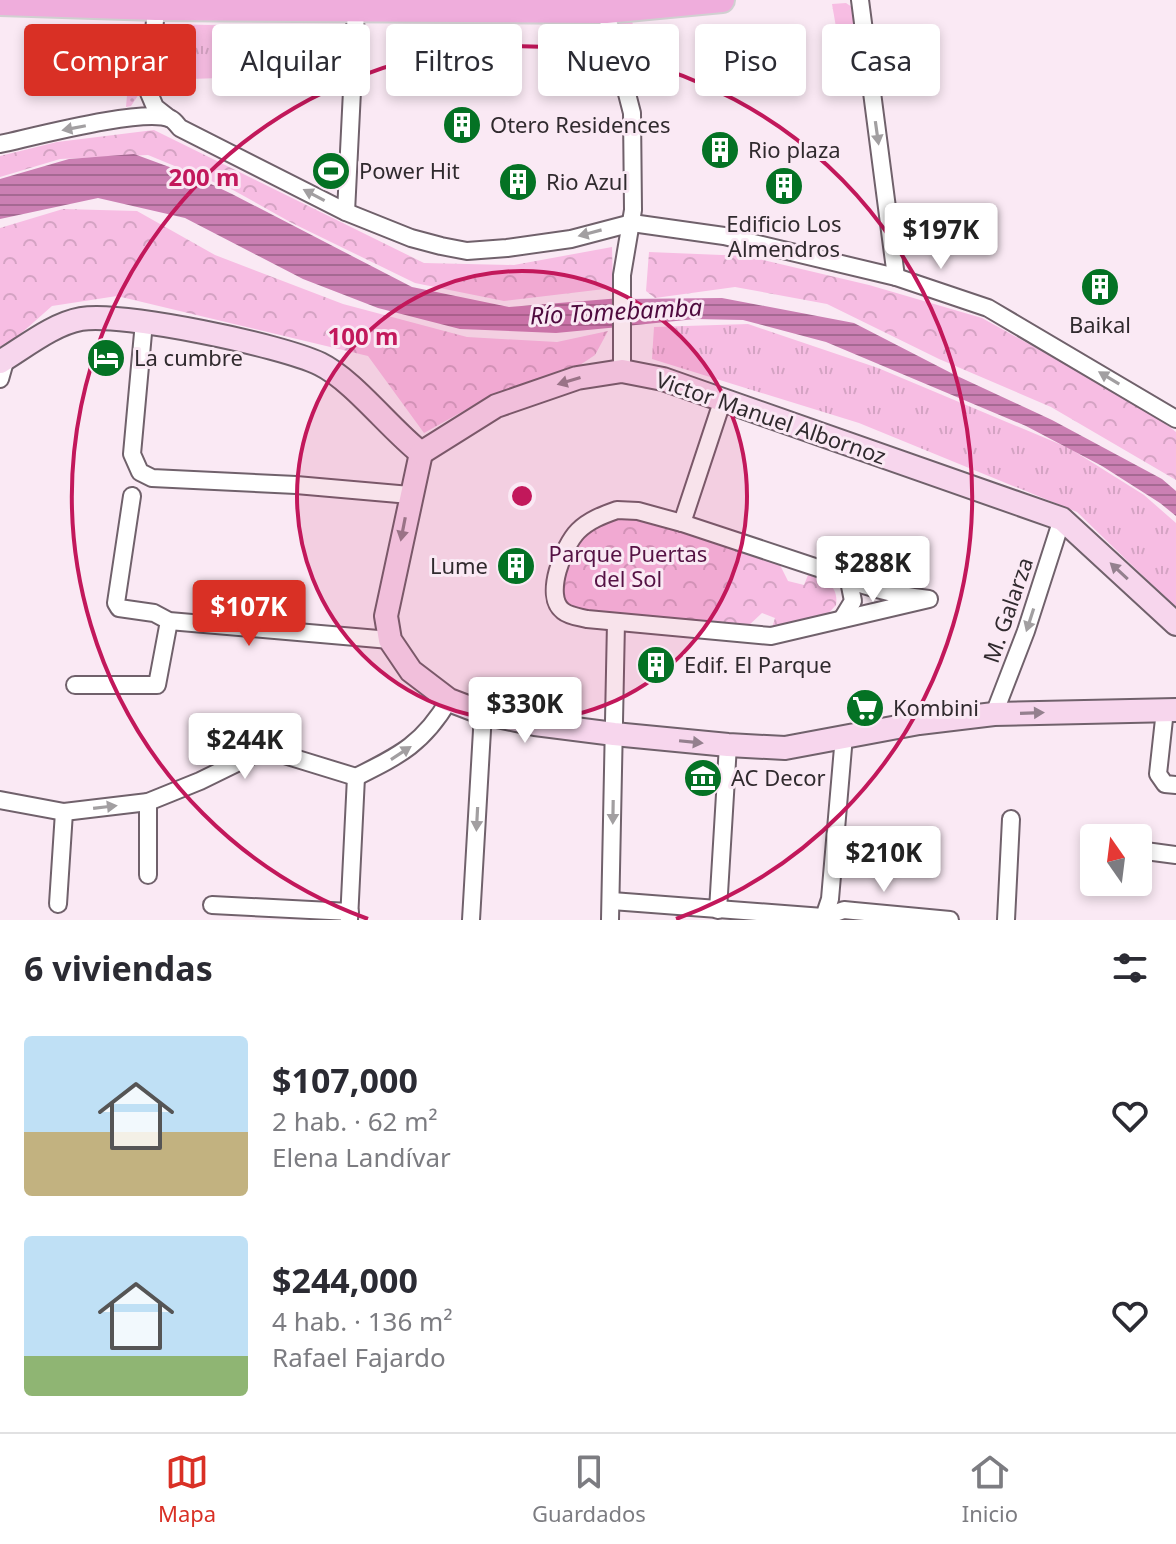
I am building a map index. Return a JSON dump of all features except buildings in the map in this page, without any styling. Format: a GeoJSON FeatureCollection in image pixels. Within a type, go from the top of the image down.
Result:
{"type":"FeatureCollection","features":[{"type":"Feature","properties":{"kind":"main road"},"geometry":{"type":"LineString","coordinates":[[0,3],[356,10],[604,6],[722,0]]}},
{"type":"Feature","properties":{"kind":"main road"},"geometry":{"type":"LineString","coordinates":[[2,366],[62,325],[94,318],[144,322],[264,346],[322,365],[363,397],[387,424],[421,453],[386,616],[390,640],[411,671],[449,700],[483,713],[535,724],[614,734],[785,748],[919,723],[994,714],[1170,710]]}},
{"type":"Feature","properties":{"kind":"main road","name":"Victor Manuel Albornoz"},"geometry":{"type":"LineString","coordinates":[[421,453],[496,406],[577,378],[622,371],[663,379],[1062,519],[1176,624]]}},
{"type":"Feature","properties":{"kind":"street"},"geometry":{"type":"LineString","coordinates":[[860,0],[896,277]]}},
{"type":"Feature","properties":{"kind":"street"},"geometry":{"type":"LineString","coordinates":[[604,6],[632,113],[632,223],[622,275],[622,371]]}},
{"type":"Feature","properties":{"kind":"street"},"geometry":{"type":"LineString","coordinates":[[156,8],[149,93],[155,107],[180,128],[346,212],[411,238],[467,251],[571,239],[632,223],[724,236],[896,277],[988,308],[1176,419]]}},
{"type":"Feature","properties":{"kind":"street"},"geometry":{"type":"LineString","coordinates":[[346,212],[356,10]]}},
{"type":"Feature","properties":{"kind":"street"},"geometry":{"type":"LineString","coordinates":[[0,144],[115,120],[139,117],[171,119]]}},
{"type":"Feature","properties":{"kind":"street"},"geometry":{"type":"LineString","coordinates":[[144,322],[132,454],[140,472],[152,478],[296,485],[410,495]]}},
{"type":"Feature","properties":{"kind":"street"},"geometry":{"type":"LineString","coordinates":[[682,523],[723,399]]}},
{"type":"Feature","properties":{"kind":"street"},"geometry":{"type":"LineString","coordinates":[[132,496],[116,603],[119,608],[154,613],[169,621],[390,640]]}},
{"type":"Feature","properties":{"kind":"street"},"geometry":{"type":"LineString","coordinates":[[617,510],[638,511],[682,523],[849,581],[900,596],[929,599],[771,636],[587,619],[560,610],[556,603],[555,583],[567,546],[579,530],[595,518],[617,510]]}},
{"type":"Feature","properties":{"kind":"street","name":"M. Galarza"},"geometry":{"type":"LineString","coordinates":[[994,714],[1026,631],[1062,519]]}},
{"type":"Feature","properties":{"kind":"street"},"geometry":{"type":"LineString","coordinates":[[842,619],[853,601],[849,581]]}},
{"type":"Feature","properties":{"kind":"street"},"geometry":{"type":"LineString","coordinates":[[75,685],[157,685],[169,621]]}},
{"type":"Feature","properties":{"kind":"street"},"geometry":{"type":"LineString","coordinates":[[610,920],[616,622]]}},
{"type":"Feature","properties":{"kind":"street"},"geometry":{"type":"LineString","coordinates":[[0,800],[64,812],[148,802],[253,755],[281,754],[356,777],[404,753],[436,723],[449,700]]}},
{"type":"Feature","properties":{"kind":"street"},"geometry":{"type":"LineString","coordinates":[[1170,710],[1158,774],[1165,784],[1176,785]]}},
{"type":"Feature","properties":{"kind":"street"},"geometry":{"type":"LineString","coordinates":[[471,920],[483,713]]}},
{"type":"Feature","properties":{"kind":"street"},"geometry":{"type":"LineString","coordinates":[[823,918],[830,899],[844,736]]}},
{"type":"Feature","properties":{"kind":"street"},"geometry":{"type":"LineString","coordinates":[[718,910],[728,745]]}},
{"type":"Feature","properties":{"kind":"street"},"geometry":{"type":"LineString","coordinates":[[212,905],[350,916],[356,777]]}},
{"type":"Feature","properties":{"kind":"street"},"geometry":{"type":"LineString","coordinates":[[148,802],[148,875]]}},
{"type":"Feature","properties":{"kind":"street"},"geometry":{"type":"LineString","coordinates":[[58,904],[64,812]]}},
{"type":"Feature","properties":{"kind":"street"},"geometry":{"type":"LineString","coordinates":[[1006,920],[1011,819]]}},
{"type":"Feature","properties":{"kind":"street"},"geometry":{"type":"LineString","coordinates":[[1152,852],[1176,855]]}},
{"type":"Feature","properties":{"kind":"street"},"geometry":{"type":"LineString","coordinates":[[612,901],[823,918],[844,910],[950,920]]}},
{"type":"Feature","properties":{"kind":"green space"},"geometry":{"type":"Polygon","coordinates":[[[846,3],[852,7],[854,24],[835,24],[832,4],[846,3]]]}},
{"type":"Feature","properties":{"kind":"green space"},"geometry":{"type":"Polygon","coordinates":[[[632,20],[633,24],[619,24],[632,20]]]}},
{"type":"Feature","properties":{"kind":"green space"},"geometry":{"type":"Polygon","coordinates":[[[196,25],[212,25],[212,78],[196,79],[196,25]]]}},
{"type":"Feature","properties":{"kind":"green space"},"geometry":{"type":"Polygon","coordinates":[[[127,96],[138,96],[131,106],[126,107],[127,96]]]}},
{"type":"Feature","properties":{"kind":"green space"},"geometry":{"type":"Polygon","coordinates":[[[154,130],[424,263],[514,265],[612,247],[613,288],[504,301],[415,283],[292,223],[233,190],[148,155],[60,159],[0,177],[0,156],[57,142],[154,130]]]}},
{"type":"Feature","properties":{"kind":"green space"},"geometry":{"type":"Polygon","coordinates":[[[63,209],[137,211],[215,255],[343,304],[467,337],[557,342],[608,331],[595,355],[571,371],[478,403],[424,433],[368,356],[117,296],[52,306],[8,345],[0,347],[0,228],[63,209]]]}},
{"type":"Feature","properties":{"kind":"green space"},"geometry":{"type":"Polygon","coordinates":[[[649,252],[746,256],[869,285],[982,318],[1145,408],[1176,432],[1176,480],[1051,407],[939,359],[827,304],[735,287],[655,298],[646,291],[649,252]]]}},
{"type":"Feature","properties":{"kind":"green space"},"geometry":{"type":"Polygon","coordinates":[[[748,324],[878,368],[1069,448],[1144,495],[1176,523],[1176,608],[1077,512],[859,423],[652,359],[654,327],[748,324]]]}},
{"type":"Feature","properties":{"kind":"green space","name":"Parque Puertas del Sol"},"geometry":{"type":"Polygon","coordinates":[[[622,518],[649,522],[780,565],[788,581],[804,585],[808,575],[820,579],[833,588],[836,605],[826,616],[772,628],[775,618],[762,613],[747,627],[574,608],[563,592],[563,582],[574,550],[595,528],[622,518]]]}},
{"type":"Feature","properties":{"kind":"water","name":"Río Tomebamba"},"geometry":{"type":"Polygon","coordinates":[[[134,154],[232,194],[412,287],[509,307],[621,298],[619,327],[556,333],[460,329],[378,308],[303,279],[185,218],[98,198],[0,219],[0,179],[69,159],[134,154]]]}},
{"type":"Feature","properties":{"kind":"water"},"geometry":{"type":"Polygon","coordinates":[[[722,298],[854,323],[1052,420],[1162,479],[1176,491],[1176,516],[1102,466],[1026,426],[826,342],[743,320],[696,319],[626,326],[626,299],[722,298]]]}},
{"type":"Feature","properties":{"kind":"place","name":"Otero Residences"},"geometry":{"type":"Point","coordinates":[462,125]}},
{"type":"Feature","properties":{"kind":"place","name":"Rio plaza"},"geometry":{"type":"Point","coordinates":[720,150]}},
{"type":"Feature","properties":{"kind":"place","name":"Power Hit"},"geometry":{"type":"Point","coordinates":[331,171]}},
{"type":"Feature","properties":{"kind":"place","name":"Rio Azul"},"geometry":{"type":"Point","coordinates":[518,182]}},
{"type":"Feature","properties":{"kind":"place","name":"Edificio Los Almendros"},"geometry":{"type":"Point","coordinates":[784,186]}},
{"type":"Feature","properties":{"kind":"place","name":"Baikal"},"geometry":{"type":"Point","coordinates":[1100,287]}},
{"type":"Feature","properties":{"kind":"place","name":"La cumbre"},"geometry":{"type":"Point","coordinates":[106,358]}},
{"type":"Feature","properties":{"kind":"place","name":"Lume"},"geometry":{"type":"Point","coordinates":[516,566]}},
{"type":"Feature","properties":{"kind":"place","name":"Edif. El Parque"},"geometry":{"type":"Point","coordinates":[656,665]}},
{"type":"Feature","properties":{"kind":"place","name":"Kombini"},"geometry":{"type":"Point","coordinates":[865,708]}},
{"type":"Feature","properties":{"kind":"place","name":"AC Decor"},"geometry":{"type":"Point","coordinates":[703,778]}}]}
